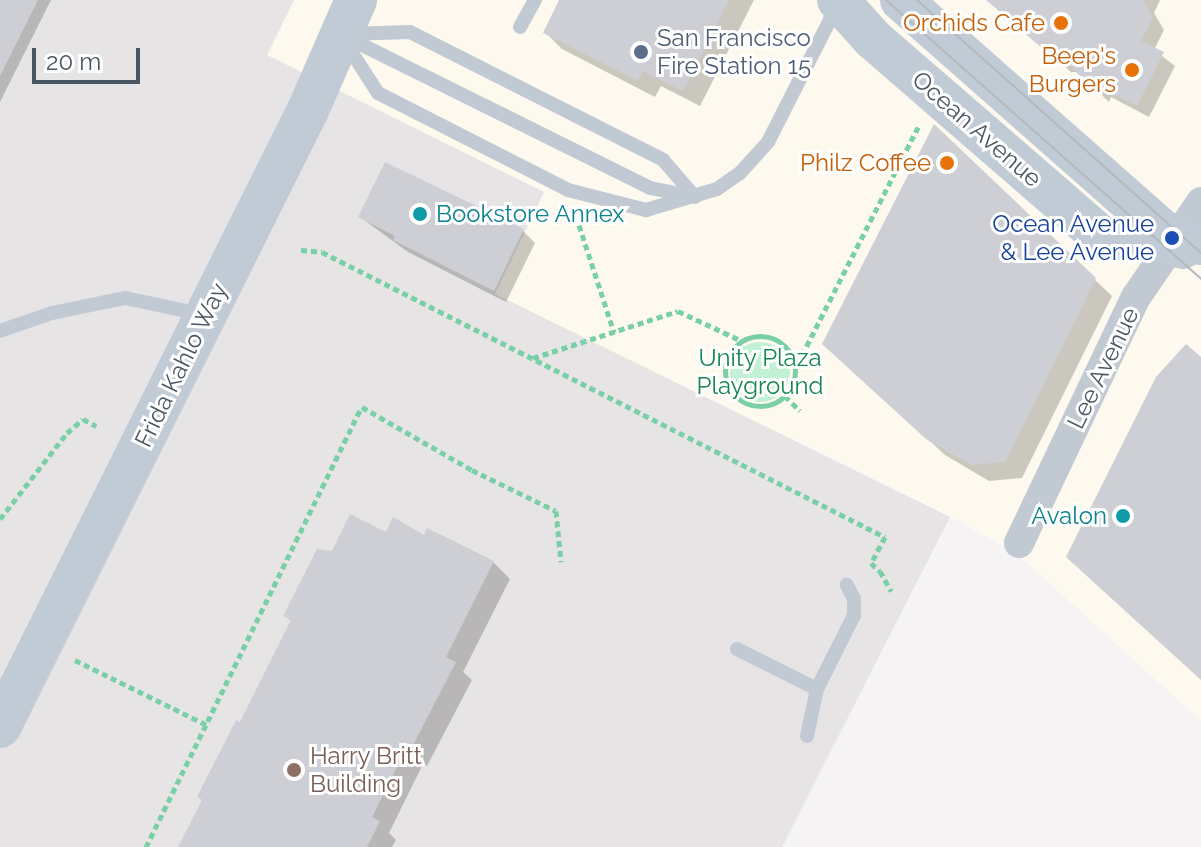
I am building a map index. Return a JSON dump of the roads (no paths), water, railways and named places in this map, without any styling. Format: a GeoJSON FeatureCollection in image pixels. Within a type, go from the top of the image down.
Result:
{"type":"FeatureCollection","features":[{"type":"Feature","properties":{"kind":"main road","name":"Ocean Avenue"},"geometry":{"type":"LineString","coordinates":[[836,0],[873,39],[1103,238],[1192,250]]}},
{"type":"Feature","properties":{"kind":"main road","name":"Ocean Avenue"},"geometry":{"type":"LineString","coordinates":[[901,0],[1192,250]]}},
{"type":"Feature","properties":{"kind":"main road","name":"Frida Kahlo Way"},"geometry":{"type":"LineString","coordinates":[[0,727],[308,110],[348,17]]}},
{"type":"Feature","properties":{"kind":"street","name":"Lee Avenue"},"geometry":{"type":"LineString","coordinates":[[1019,543],[1136,297],[1192,250],[1201,202]]}},
{"type":"Feature","properties":{"kind":"lane"},"geometry":{"type":"LineString","coordinates":[[520,27],[535,0]]}},
{"type":"Feature","properties":{"kind":"lane"},"geometry":{"type":"LineString","coordinates":[[348,17],[378,93],[568,190],[646,210],[717,189],[740,173],[768,142],[830,20],[836,0]]}},
{"type":"Feature","properties":{"kind":"lane"},"geometry":{"type":"LineString","coordinates":[[348,17],[410,32],[663,160],[695,197]]}},
{"type":"Feature","properties":{"kind":"lane"},"geometry":{"type":"LineString","coordinates":[[348,17],[650,188],[695,197]]}},
{"type":"Feature","properties":{"kind":"lane"},"geometry":{"type":"LineString","coordinates":[[0,331],[52,313],[125,298],[206,315]]}},
{"type":"Feature","properties":{"kind":"lane"},"geometry":{"type":"LineString","coordinates":[[807,736],[817,689],[854,615],[854,599],[847,585]]}},
{"type":"Feature","properties":{"kind":"lane"},"geometry":{"type":"LineString","coordinates":[[737,649],[817,689]]}},
{"type":"Feature","properties":{"kind":"tram line"},"geometry":{"type":"LineString","coordinates":[[886,0],[1201,279]]}},
{"type":"Feature","properties":{"kind":"tram line"},"geometry":{"type":"LineString","coordinates":[[917,0],[1201,253]]}},
{"type":"Feature","properties":{"kind":"place","name":"Orchids Cafe"},"geometry":{"type":"Point","coordinates":[1061,23]}},
{"type":"Feature","properties":{"kind":"place","name":"San Francisco Fire Station 15"},"geometry":{"type":"Point","coordinates":[641,52]}},
{"type":"Feature","properties":{"kind":"place","name":"Beep's Burgers"},"geometry":{"type":"Point","coordinates":[1132,70]}},
{"type":"Feature","properties":{"kind":"place","name":"Philz Coffee"},"geometry":{"type":"Point","coordinates":[947,163]}},
{"type":"Feature","properties":{"kind":"place","name":"Bookstore Annex"},"geometry":{"type":"Point","coordinates":[420,214]}},
{"type":"Feature","properties":{"kind":"place","name":"Ocean Avenue & Lee Avenue"},"geometry":{"type":"Point","coordinates":[1172,238]}},
{"type":"Feature","properties":{"kind":"place","name":"Avalon"},"geometry":{"type":"Point","coordinates":[1123,516]}},
{"type":"Feature","properties":{"kind":"place","name":"Harry Britt Building"},"geometry":{"type":"Point","coordinates":[294,770]}},
{"type":"Feature","properties":{"kind":"park label","name":"Unity Plaza Playground"},"geometry":{"type":"Point","coordinates":[760,372]}}]}
